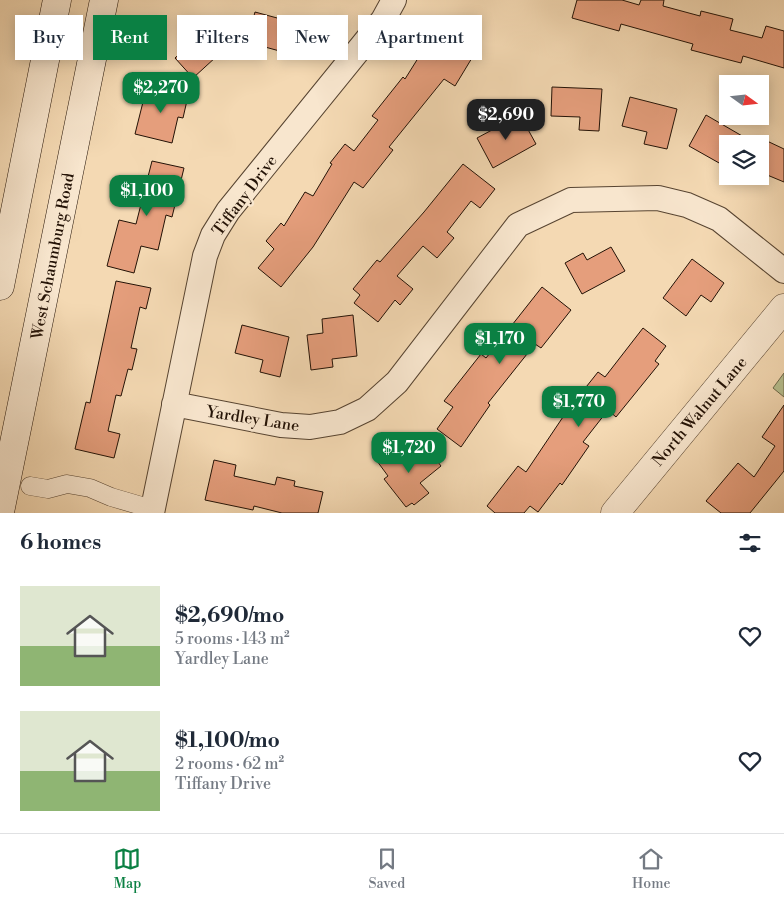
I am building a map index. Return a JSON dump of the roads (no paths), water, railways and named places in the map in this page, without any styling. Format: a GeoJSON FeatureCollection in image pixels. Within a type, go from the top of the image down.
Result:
{"type":"FeatureCollection","features":[{"type":"Feature","properties":{"kind":"main road"},"geometry":{"type":"LineString","coordinates":[[0,286],[57,0]]}},
{"type":"Feature","properties":{"kind":"main road","name":"West Schaumburg Road"},"geometry":{"type":"LineString","coordinates":[[0,512],[104,0]]}},
{"type":"Feature","properties":{"kind":"main road","name":"North Walnut Lane"},"geometry":{"type":"LineString","coordinates":[[615,513],[784,308]]}},
{"type":"Feature","properties":{"kind":"street","name":"Tiffany Drive"},"geometry":{"type":"LineString","coordinates":[[152,511],[204,256],[213,235],[228,211],[383,20],[394,0]]}},
{"type":"Feature","properties":{"kind":"street","name":"Yardley Lane"},"geometry":{"type":"LineString","coordinates":[[174,404],[281,425],[310,427],[340,422],[367,410],[397,382],[518,225],[571,200],[658,198],[687,205],[719,219],[784,271]]}},
{"type":"Feature","properties":{"kind":"street"},"geometry":{"type":"LineString","coordinates":[[30,486],[48,489],[67,484],[90,488],[152,511]]}}]}
